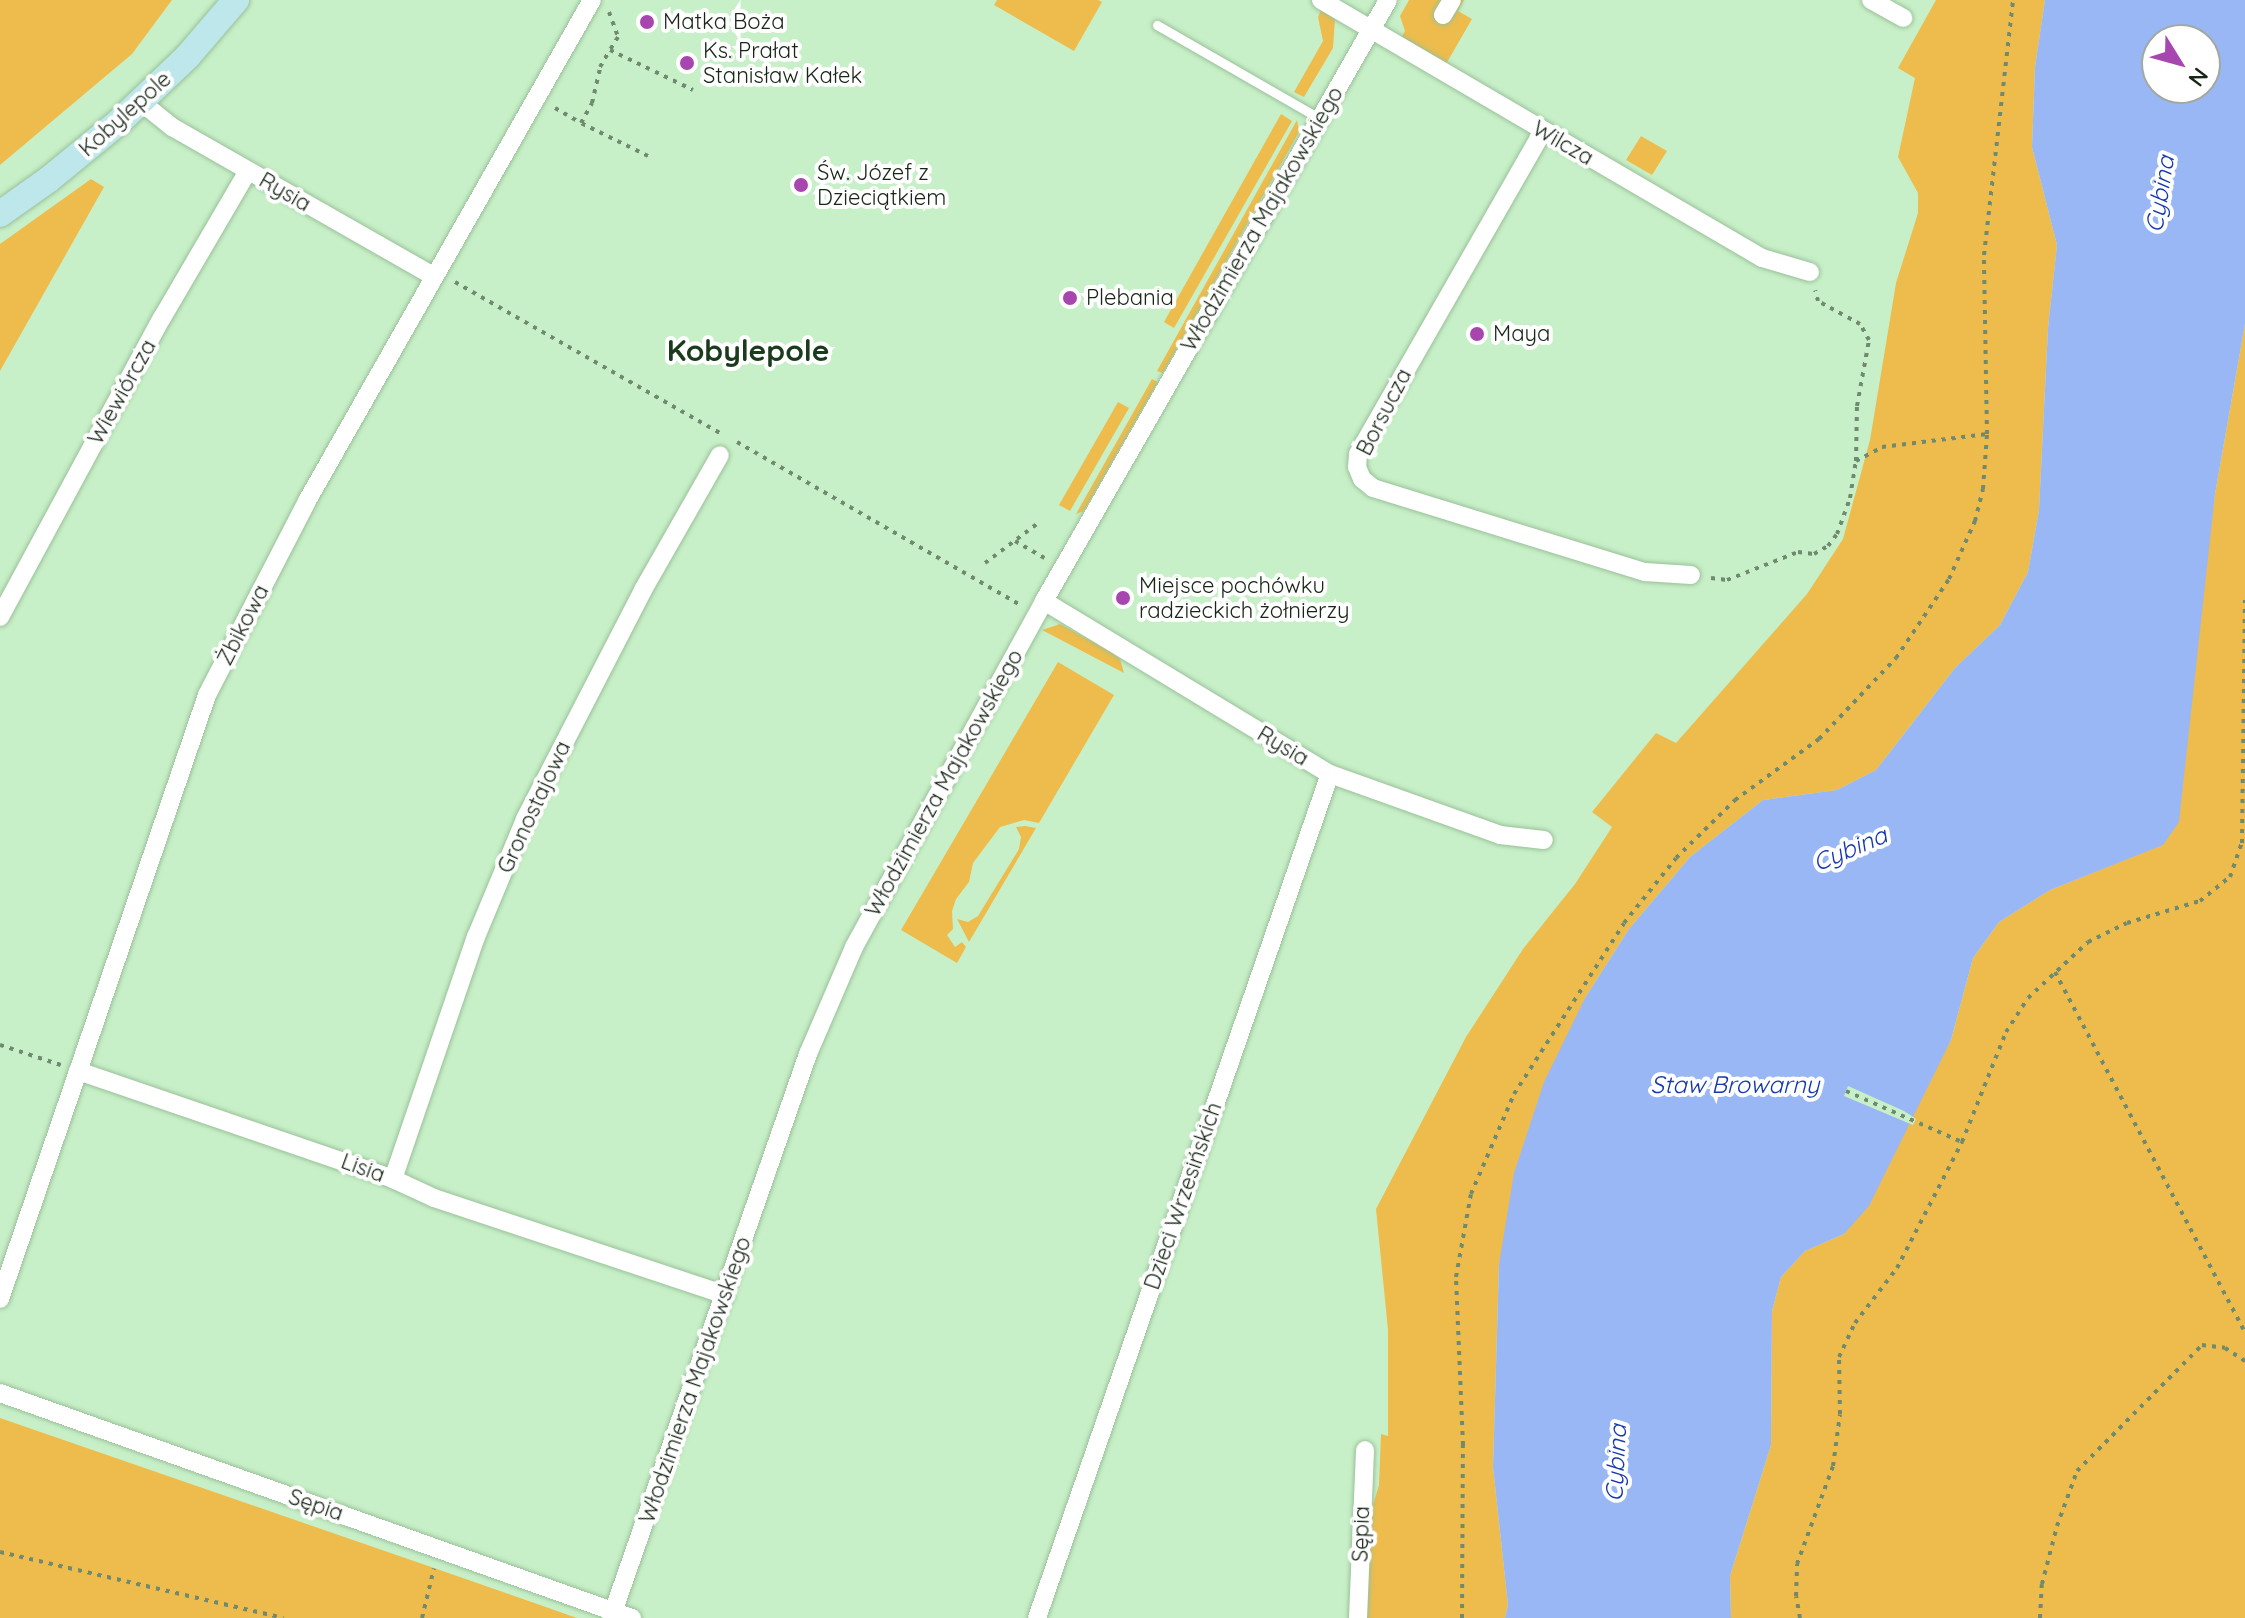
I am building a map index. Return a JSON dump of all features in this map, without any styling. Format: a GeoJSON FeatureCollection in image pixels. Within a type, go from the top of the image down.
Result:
{"type":"FeatureCollection","features":[{"type":"Feature","properties":{"kind":"street","name":"Kobylepole"},"geometry":{"type":"LineString","coordinates":[[0,214],[85,152],[141,102],[236,0]]}},
{"type":"Feature","properties":{"kind":"street","name":"Wilcza"},"geometry":{"type":"LineString","coordinates":[[1321,0],[1762,258],[1810,272]]}},
{"type":"Feature","properties":{"kind":"street","name":"Włodzimierza Majakowskiego"},"geometry":{"type":"LineString","coordinates":[[613,1615],[808,1054],[854,947],[1044,601],[1388,0]]}},
{"type":"Feature","properties":{"kind":"street"},"geometry":{"type":"LineString","coordinates":[[1871,0],[1903,18]]}},
{"type":"Feature","properties":{"kind":"street","name":"Żbikowa"},"geometry":{"type":"LineString","coordinates":[[0,1299],[207,695],[307,501],[433,276],[595,8]]}},
{"type":"Feature","properties":{"kind":"street","name":"Rysia"},"geometry":{"type":"LineString","coordinates":[[141,102],[172,127],[433,276]]}},
{"type":"Feature","properties":{"kind":"street","name":"Borsucza"},"geometry":{"type":"LineString","coordinates":[[1543,131],[1358,454],[1357,467],[1362,479],[1373,488],[1645,572],[1691,575]]}},
{"type":"Feature","properties":{"kind":"street","name":"Wiewiórcza"},"geometry":{"type":"LineString","coordinates":[[0,617],[162,318],[248,171]]}},
{"type":"Feature","properties":{"kind":"street","name":"Gronostajowa"},"geometry":{"type":"LineString","coordinates":[[393,1179],[476,937],[525,819],[643,590],[720,455]]}},
{"type":"Feature","properties":{"kind":"street","name":"Rysia"},"geometry":{"type":"LineString","coordinates":[[1044,601],[1330,774],[1500,835],[1544,840]]}},
{"type":"Feature","properties":{"kind":"street","name":"Dzieci Wrzesińskich"},"geometry":{"type":"LineString","coordinates":[[1037,1618],[1330,774]]}},
{"type":"Feature","properties":{"kind":"street","name":"Lisia"},"geometry":{"type":"LineString","coordinates":[[78,1071],[393,1179],[434,1198],[725,1295]]}},
{"type":"Feature","properties":{"kind":"street","name":"Sępia"},"geometry":{"type":"LineString","coordinates":[[0,1393],[613,1615],[632,1618]]}},
{"type":"Feature","properties":{"kind":"street","name":"Sępia"},"geometry":{"type":"LineString","coordinates":[[1358,1618],[1365,1450]]}},
{"type":"Feature","properties":{"kind":"lane"},"geometry":{"type":"LineString","coordinates":[[1157,25],[1319,118]]}},
{"type":"Feature","properties":{"kind":"path"},"geometry":{"type":"LineString","coordinates":[[1462,1618],[1463,1445],[1456,1277],[1471,1194],[1514,1094],[1624,923],[1676,858],[1735,800],[1802,753],[1836,724],[1871,687],[1919,627],[1949,579],[1975,521],[1983,489],[1987,434],[1984,255],[2013,0]]}},
{"type":"Feature","properties":{"kind":"path"},"geometry":{"type":"LineString","coordinates":[[581,123],[592,103],[600,67],[618,37],[606,3],[595,8]]}},
{"type":"Feature","properties":{"kind":"path"},"geometry":{"type":"LineString","coordinates":[[610,50],[693,90]]}},
{"type":"Feature","properties":{"kind":"path"},"geometry":{"type":"LineString","coordinates":[[548,104],[648,156]]}},
{"type":"Feature","properties":{"kind":"path"},"geometry":{"type":"LineString","coordinates":[[1691,575],[1727,580],[1798,552],[1814,554],[1828,546],[1837,534],[1850,498],[1856,461],[1857,406],[1869,340],[1860,324],[1818,301],[1810,272]]}},
{"type":"Feature","properties":{"kind":"path"},"geometry":{"type":"LineString","coordinates":[[1856,461],[1882,447],[1987,434]]}},
{"type":"Feature","properties":{"kind":"path"},"geometry":{"type":"LineString","coordinates":[[985,563],[1037,524]]}},
{"type":"Feature","properties":{"kind":"path"},"geometry":{"type":"LineString","coordinates":[[1015,541],[1046,559]]}},
{"type":"Feature","properties":{"kind":"path"},"geometry":{"type":"LineString","coordinates":[[1800,1618],[1796,1596],[1797,1564],[1833,1466],[1840,1414],[1839,1357],[1855,1323],[1897,1268],[1962,1142],[2006,1032],[2028,998],[2088,942],[2127,923],[2200,901],[2230,877],[2242,843],[2245,600]]}},
{"type":"Feature","properties":{"kind":"path"},"geometry":{"type":"LineString","coordinates":[[2055,972],[2245,1333]]}},
{"type":"Feature","properties":{"kind":"path"},"geometry":{"type":"LineString","coordinates":[[0,1045],[78,1071]]}},
{"type":"Feature","properties":{"kind":"path"},"geometry":{"type":"LineString","coordinates":[[1846,1091],[1962,1142]]}},
{"type":"Feature","properties":{"kind":"path"},"geometry":{"type":"LineString","coordinates":[[2040,1618],[2042,1584],[2057,1526],[2077,1471],[2202,1345],[2225,1348],[2245,1361]]}},
{"type":"Feature","properties":{"kind":"path"},"geometry":{"type":"LineString","coordinates":[[0,1552],[283,1618]]}},
{"type":"Feature","properties":{"kind":"path"},"geometry":{"type":"LineString","coordinates":[[422,1618],[434,1568]]}},
{"type":"Feature","properties":{"kind":"shaded area"},"geometry":{"type":"Polygon","coordinates":[[[0,0],[172,0],[132,54],[0,165],[0,0]]]}},
{"type":"Feature","properties":{"kind":"shaded area"},"geometry":{"type":"Polygon","coordinates":[[[997,0],[1102,2],[1074,51],[994,5],[997,0]]]}},
{"type":"Feature","properties":{"kind":"shaded area"},"geometry":{"type":"Polygon","coordinates":[[[1409,0],[1464,0],[1458,11],[1472,19],[1446,64],[1401,38],[1405,31],[1400,16],[1409,0]]]}},
{"type":"Feature","properties":{"kind":"shaded area"},"geometry":{"type":"Polygon","coordinates":[[[1936,0],[2045,0],[2035,67],[2032,147],[2057,245],[2048,328],[2039,510],[2028,572],[2000,625],[1955,668],[1876,770],[1837,790],[1763,800],[1690,857],[1629,929],[1585,998],[1499,1264],[1493,1467],[1508,1605],[1505,1618],[1366,1618],[1369,1518],[1379,1485],[1381,1434],[1388,1436],[1388,1330],[1376,1209],[1466,1037],[1523,949],[1575,884],[1612,827],[1592,812],[1656,733],[1676,743],[1807,594],[1843,539],[1870,440],[1896,283],[1918,213],[1918,193],[1898,157],[1915,78],[1898,68],[1936,0]]]}},
{"type":"Feature","properties":{"kind":"shaded area"},"geometry":{"type":"Polygon","coordinates":[[[1321,10],[1335,19],[1333,48],[1304,97],[1294,92],[1323,41],[1318,17],[1321,10]]]}},
{"type":"Feature","properties":{"kind":"shaded area"},"geometry":{"type":"Polygon","coordinates":[[[1281,114],[1292,121],[1174,328],[1164,322],[1281,114]]]}},
{"type":"Feature","properties":{"kind":"shaded area"},"geometry":{"type":"Polygon","coordinates":[[[1297,120],[1299,132],[1163,373],[1157,371],[1297,120]]]}},
{"type":"Feature","properties":{"kind":"shaded area"},"geometry":{"type":"Polygon","coordinates":[[[1641,136],[1667,151],[1652,175],[1626,160],[1641,136]]]}},
{"type":"Feature","properties":{"kind":"shaded area"},"geometry":{"type":"Polygon","coordinates":[[[91,179],[104,187],[0,371],[0,244],[91,179]]]}},
{"type":"Feature","properties":{"kind":"shaded area"},"geometry":{"type":"Polygon","coordinates":[[[2245,324],[2245,1618],[1731,1618],[1730,1576],[1771,1445],[1772,1311],[1781,1277],[1805,1251],[1844,1234],[1951,1040],[1973,958],[1999,922],[2050,890],[2162,845],[2215,494],[2245,324]]]}},
{"type":"Feature","properties":{"kind":"shaded area"},"geometry":{"type":"Polygon","coordinates":[[[1152,379],[1158,382],[1084,511],[1076,514],[1152,379]]]}},
{"type":"Feature","properties":{"kind":"shaded area"},"geometry":{"type":"Polygon","coordinates":[[[1118,402],[1129,408],[1070,511],[1059,505],[1118,402]]]}},
{"type":"Feature","properties":{"kind":"shaded area"},"geometry":{"type":"Polygon","coordinates":[[[1060,624],[1111,652],[1120,659],[1124,673],[1042,630],[1060,624]]]}},
{"type":"Feature","properties":{"kind":"shaded area"},"geometry":{"type":"Polygon","coordinates":[[[1058,662],[1114,695],[1039,823],[1024,820],[1000,827],[973,863],[969,882],[956,899],[952,911],[953,929],[947,935],[955,947],[962,942],[966,947],[957,963],[901,930],[1058,662]]]}},
{"type":"Feature","properties":{"kind":"shaded area"},"geometry":{"type":"Polygon","coordinates":[[[1016,827],[1036,828],[969,942],[957,919],[968,922],[978,916],[1019,849],[1021,837],[1016,827]]]}},
{"type":"Feature","properties":{"kind":"shaded area"},"geometry":{"type":"Polygon","coordinates":[[[0,1418],[434,1568],[577,1618],[0,1618],[0,1418]]]}},
{"type":"Feature","properties":{"kind":"water","name":"Staw Browarny"},"geometry":{"type":"Polygon","coordinates":[[[2045,0],[2245,0],[2245,324],[2215,494],[2179,822],[2163,845],[2050,890],[1999,922],[1973,958],[1951,1040],[1869,1206],[1844,1234],[1805,1251],[1781,1277],[1772,1311],[1771,1445],[1730,1576],[1731,1618],[1505,1618],[1508,1605],[1493,1467],[1499,1264],[1514,1173],[1544,1082],[1585,998],[1629,929],[1690,857],[1763,800],[1837,790],[1876,770],[1955,668],[2000,625],[2028,572],[2039,510],[2048,328],[2057,245],[2032,147],[2035,67],[2045,0]]]}},
{"type":"Feature","properties":{"kind":"pier"},"geometry":{"type":"Polygon","coordinates":[[[1848,1086],[1904,1111],[1916,1119],[1913,1125],[1844,1096],[1848,1086]]]}},
{"type":"Feature","properties":{"kind":"place","name":"Matka Boża"},"geometry":{"type":"Point","coordinates":[647,22]}},
{"type":"Feature","properties":{"kind":"place","name":"Ks. Prałat Stanisław Kałek"},"geometry":{"type":"Point","coordinates":[687,63]}},
{"type":"Feature","properties":{"kind":"place","name":"Św. Józef z Dzieciątkiem"},"geometry":{"type":"Point","coordinates":[801,185]}},
{"type":"Feature","properties":{"kind":"place","name":"Plebania"},"geometry":{"type":"Point","coordinates":[1070,298]}},
{"type":"Feature","properties":{"kind":"place","name":"Maya"},"geometry":{"type":"Point","coordinates":[1477,334]}},
{"type":"Feature","properties":{"kind":"place","name":"Miejsce pochówku radzieckich żołnierzy"},"geometry":{"type":"Point","coordinates":[1123,598]}},
{"type":"Feature","properties":{"kind":"district","name":"Kobylepole"},"geometry":{"type":"Point","coordinates":[748,350]}},
{"type":"Feature","properties":{"kind":"water label","name":"Cybina"},"geometry":{"type":"Point","coordinates":[2160,194]}},
{"type":"Feature","properties":{"kind":"water label","name":"Cybina"},"geometry":{"type":"Point","coordinates":[1850,849]}},
{"type":"Feature","properties":{"kind":"water label","name":"Cybina"},"geometry":{"type":"Point","coordinates":[1616,1463]}}]}
